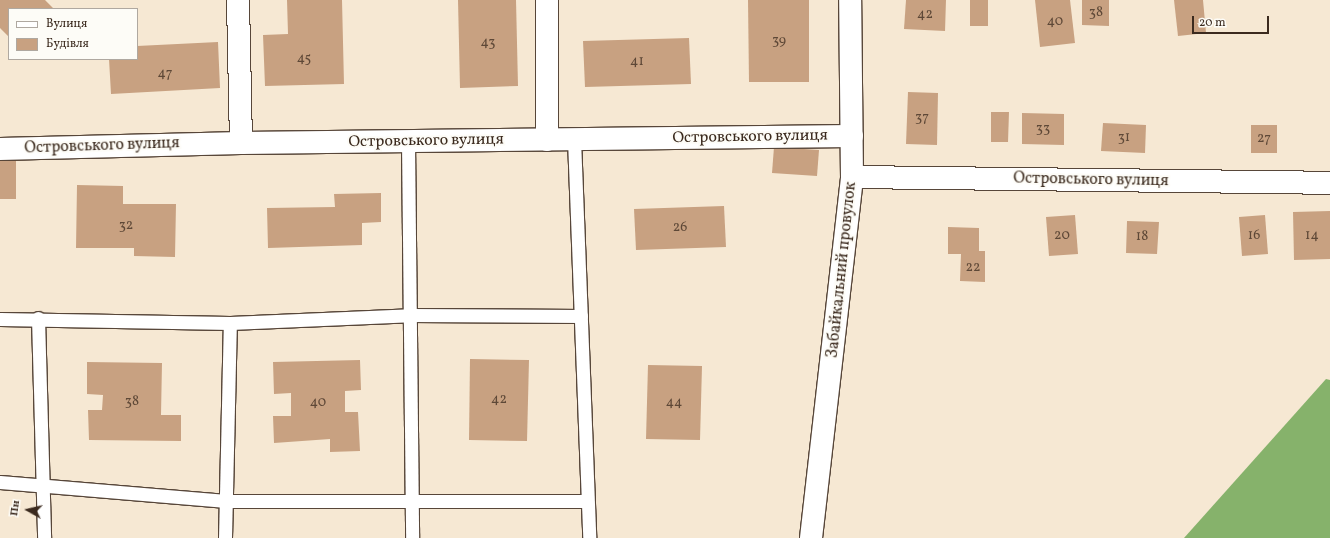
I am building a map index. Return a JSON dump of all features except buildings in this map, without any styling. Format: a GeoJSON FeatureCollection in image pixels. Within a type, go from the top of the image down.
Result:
{"type":"FeatureCollection","features":[{"type":"Feature","properties":{"kind":"street"},"geometry":{"type":"LineString","coordinates":[[238,0],[241,143]]}},
{"type":"Feature","properties":{"kind":"street"},"geometry":{"type":"LineString","coordinates":[[547,0],[548,140]]}},
{"type":"Feature","properties":{"kind":"street","name":"Забайкальний провулок"},"geometry":{"type":"LineString","coordinates":[[811,538],[852,177],[850,0]]}},
{"type":"Feature","properties":{"kind":"street","name":"Островського вулиця"},"geometry":{"type":"LineString","coordinates":[[0,149],[241,143],[852,136]]}},
{"type":"Feature","properties":{"kind":"street","name":"Островського вулиця"},"geometry":{"type":"LineString","coordinates":[[852,177],[1330,183]]}},
{"type":"Feature","properties":{"kind":"lane"},"geometry":{"type":"LineString","coordinates":[[574,139],[589,538]]}},
{"type":"Feature","properties":{"kind":"lane"},"geometry":{"type":"LineString","coordinates":[[408,142],[412,538]]}},
{"type":"Feature","properties":{"kind":"lane"},"geometry":{"type":"LineString","coordinates":[[0,318],[230,323],[410,315],[581,316]]}},
{"type":"Feature","properties":{"kind":"lane"},"geometry":{"type":"LineString","coordinates":[[38,318],[44,484],[44,538]]}},
{"type":"Feature","properties":{"kind":"lane"},"geometry":{"type":"LineString","coordinates":[[224,538],[230,323]]}},
{"type":"Feature","properties":{"kind":"lane"},"geometry":{"type":"LineString","coordinates":[[0,482],[44,484],[226,501],[412,503],[587,500]]}},
{"type":"Feature","properties":{"kind":"green space"},"geometry":{"type":"Polygon","coordinates":[[[1326,379],[1330,380],[1330,538],[1184,538],[1326,379]]]}}]}
